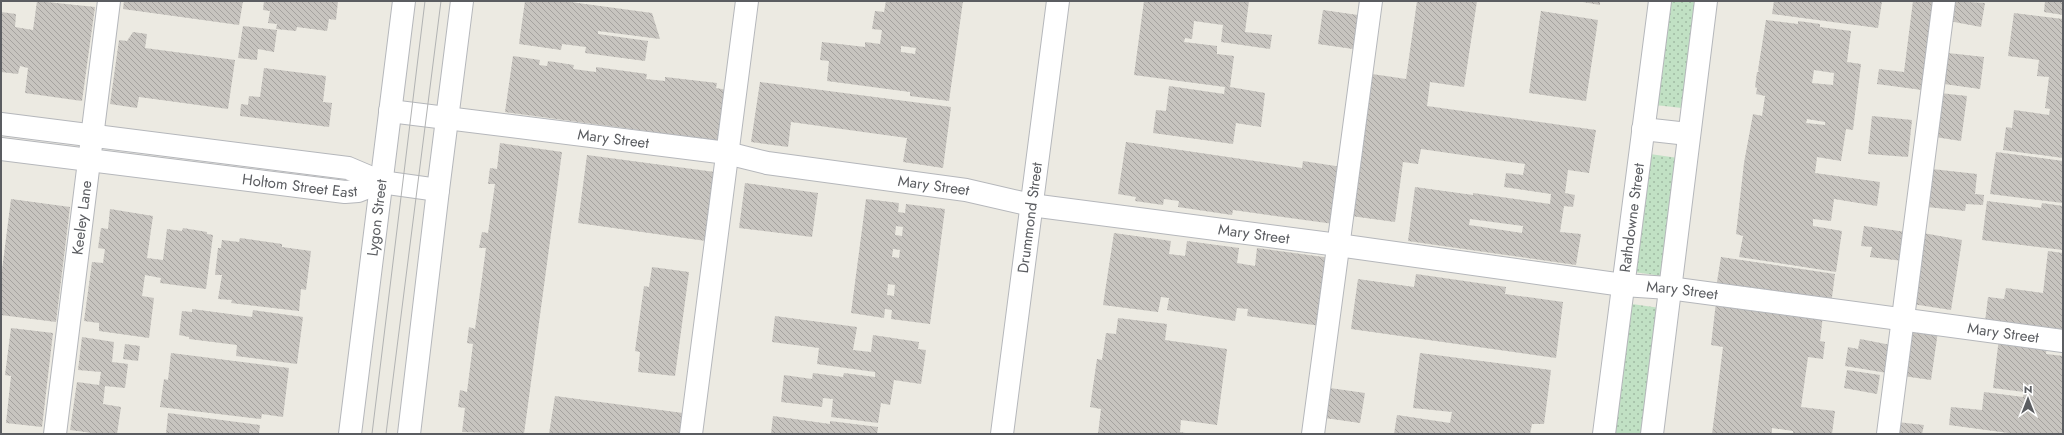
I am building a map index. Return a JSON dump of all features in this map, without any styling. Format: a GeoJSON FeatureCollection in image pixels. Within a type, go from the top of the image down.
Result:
{"type":"FeatureCollection","features":[{"type":"Feature","properties":{"kind":"street","name":"Keeley Lane"},"geometry":{"type":"LineString","coordinates":[[55,434],[109,1]]}},
{"type":"Feature","properties":{"kind":"street","name":"Lygon Street"},"geometry":{"type":"LineString","coordinates":[[350,434],[404,1]]}},
{"type":"Feature","properties":{"kind":"street"},"geometry":{"type":"LineString","coordinates":[[409,434],[462,1]]}},
{"type":"Feature","properties":{"kind":"street"},"geometry":{"type":"LineString","coordinates":[[691,434],[747,1]]}},
{"type":"Feature","properties":{"kind":"street","name":"Drummond Street"},"geometry":{"type":"LineString","coordinates":[[1002,434],[1058,1]]}},
{"type":"Feature","properties":{"kind":"street"},"geometry":{"type":"LineString","coordinates":[[1313,434],[1371,1]]}},
{"type":"Feature","properties":{"kind":"street","name":"Rathdowne Street"},"geometry":{"type":"LineString","coordinates":[[1604,434],[1660,1]]}},
{"type":"Feature","properties":{"kind":"street"},"geometry":{"type":"LineString","coordinates":[[1652,434],[1688,134],[1706,1]]}},
{"type":"Feature","properties":{"kind":"street"},"geometry":{"type":"LineString","coordinates":[[1888,434],[1944,1]]}},
{"type":"Feature","properties":{"kind":"street","name":"Mary Street"},"geometry":{"type":"LineString","coordinates":[[390,111],[727,153],[767,163],[966,190],[1031,205],[1338,245],[1623,285],[1669,288],[2063,341]]}},
{"type":"Feature","properties":{"kind":"street","name":"Holtom Street East"},"geometry":{"type":"LineString","coordinates":[[1,124],[348,168],[381,182]]}},
{"type":"Feature","properties":{"kind":"street"},"geometry":{"type":"LineString","coordinates":[[1643,129],[1688,134]]}},
{"type":"Feature","properties":{"kind":"street","name":"Holtom Street East"},"geometry":{"type":"LineString","coordinates":[[1,149],[345,192],[358,191],[381,182]]}},
{"type":"Feature","properties":{"kind":"street"},"geometry":{"type":"LineString","coordinates":[[381,182],[438,190]]}},
{"type":"Feature","properties":{"kind":"green space"},"geometry":{"type":"Polygon","coordinates":[[[1668,1],[1696,1],[1682,108],[1655,105],[1668,1]]]}},
{"type":"Feature","properties":{"kind":"green space"},"geometry":{"type":"Polygon","coordinates":[[[1650,154],[1678,158],[1662,276],[1634,272],[1650,154]]]}},
{"type":"Feature","properties":{"kind":"green space"},"geometry":{"type":"Polygon","coordinates":[[[1632,304],[1660,308],[1643,434],[1615,434],[1632,304]]]}},
{"type":"Feature","properties":{"kind":"building"},"geometry":{"type":"Polygon","coordinates":[[[37,1],[95,7],[82,101],[25,93],[28,68],[20,66],[18,74],[1,72],[1,12],[16,14],[15,27],[33,30],[37,1]]]}},
{"type":"Feature","properties":{"kind":"building"},"geometry":{"type":"Polygon","coordinates":[[[124,1],[243,1],[239,25],[123,9],[124,1]]]}},
{"type":"Feature","properties":{"kind":"building"},"geometry":{"type":"Polygon","coordinates":[[[264,1],[338,1],[336,20],[329,19],[327,31],[297,27],[296,31],[276,29],[277,24],[268,23],[270,11],[263,10],[264,1]]]}},
{"type":"Feature","properties":{"kind":"building"},"geometry":{"type":"Polygon","coordinates":[[[525,1],[563,1],[652,13],[660,39],[598,31],[598,34],[648,41],[645,61],[585,53],[586,47],[562,44],[561,50],[519,44],[525,1]]]}},
{"type":"Feature","properties":{"kind":"building"},"geometry":{"type":"Polygon","coordinates":[[[886,1],[963,1],[949,101],[910,96],[910,92],[827,81],[829,61],[820,60],[822,42],[865,47],[865,42],[880,44],[882,30],[872,29],[875,11],[884,12],[886,1]],[[901,46],[901,52],[915,54],[916,48],[901,46]]]}},
{"type":"Feature","properties":{"kind":"building"},"geometry":{"type":"Polygon","coordinates":[[[1144,1],[1249,1],[1245,32],[1272,35],[1270,49],[1221,42],[1223,25],[1194,21],[1192,39],[1185,38],[1184,42],[1217,46],[1217,54],[1234,56],[1230,87],[1265,93],[1261,127],[1236,123],[1233,144],[1153,133],[1156,110],[1166,111],[1169,86],[1224,94],[1225,87],[1134,75],[1144,1]]]}},
{"type":"Feature","properties":{"kind":"building"},"geometry":{"type":"Polygon","coordinates":[[[1417,1],[1477,1],[1464,87],[1430,82],[1427,106],[1596,130],[1589,173],[1568,170],[1565,193],[1575,195],[1573,207],[1564,206],[1560,232],[1581,234],[1576,265],[1408,241],[1415,187],[1473,195],[1473,193],[1550,204],[1551,194],[1504,187],[1506,173],[1523,175],[1525,164],[1421,149],[1418,164],[1403,162],[1395,222],[1351,216],[1372,74],[1406,79],[1417,1]],[[1470,219],[1469,225],[1522,233],[1523,226],[1470,219]]]}},
{"type":"Feature","properties":{"kind":"building"},"geometry":{"type":"Polygon","coordinates":[[[1577,1],[1600,1],[1600,5],[1577,1]]]}},
{"type":"Feature","properties":{"kind":"building"},"geometry":{"type":"Polygon","coordinates":[[[1774,1],[1882,1],[1878,28],[1772,14],[1774,1]]]}},
{"type":"Feature","properties":{"kind":"building"},"geometry":{"type":"Polygon","coordinates":[[[1913,1],[1934,1],[1922,90],[1877,84],[1879,69],[1904,72],[1913,1]]]}},
{"type":"Feature","properties":{"kind":"building"},"geometry":{"type":"Polygon","coordinates":[[[1952,1],[1985,3],[1981,27],[1949,21],[1952,1]]]}},
{"type":"Feature","properties":{"kind":"building"},"geometry":{"type":"Polygon","coordinates":[[[2045,1],[2063,1],[2063,15],[2044,12],[2045,1]]]}},
{"type":"Feature","properties":{"kind":"building"},"geometry":{"type":"Polygon","coordinates":[[[1323,10],[1358,15],[1353,49],[1318,44],[1323,10]]]}},
{"type":"Feature","properties":{"kind":"building"},"geometry":{"type":"Polygon","coordinates":[[[1541,11],[1598,20],[1586,101],[1529,93],[1541,11]]]}},
{"type":"Feature","properties":{"kind":"building"},"geometry":{"type":"Polygon","coordinates":[[[2014,13],[2063,19],[2063,158],[2003,150],[2006,127],[2012,128],[2014,110],[2049,115],[2050,109],[2045,108],[2049,77],[2037,76],[2039,60],[2008,56],[2014,13]]]}},
{"type":"Feature","properties":{"kind":"building"},"geometry":{"type":"Polygon","coordinates":[[[1766,20],[1798,24],[1798,21],[1820,24],[1820,27],[1851,31],[1847,62],[1861,64],[1853,130],[1846,129],[1841,161],[1817,157],[1815,173],[1880,182],[1877,206],[1834,199],[1831,221],[1813,219],[1813,226],[1842,231],[1836,272],[1739,257],[1743,236],[1736,234],[1744,163],[1753,114],[1762,116],[1765,96],[1756,94],[1757,88],[1755,87],[1757,72],[1759,72],[1758,70],[1766,20]],[[1814,70],[1812,83],[1833,85],[1834,73],[1814,70]],[[1807,119],[1806,123],[1825,125],[1825,122],[1807,119]]]}},
{"type":"Feature","properties":{"kind":"building"},"geometry":{"type":"Polygon","coordinates":[[[243,26],[277,30],[274,52],[258,49],[257,60],[238,58],[243,26]]]}},
{"type":"Feature","properties":{"kind":"building"},"geometry":{"type":"Polygon","coordinates":[[[133,32],[147,34],[145,48],[235,60],[228,109],[139,97],[137,108],[110,104],[119,40],[127,41],[133,32]]]}},
{"type":"Feature","properties":{"kind":"building"},"geometry":{"type":"Polygon","coordinates":[[[1948,53],[1984,57],[1980,89],[1944,84],[1948,53]]]}},
{"type":"Feature","properties":{"kind":"building"},"geometry":{"type":"Polygon","coordinates":[[[513,56],[540,60],[539,65],[547,66],[548,61],[574,65],[573,69],[596,72],[596,67],[647,74],[646,79],[665,81],[665,77],[717,83],[716,88],[727,90],[720,141],[505,112],[513,56]]]}},
{"type":"Feature","properties":{"kind":"building"},"geometry":{"type":"Polygon","coordinates":[[[264,68],[326,76],[323,102],[332,103],[329,127],[240,116],[241,104],[248,105],[249,96],[260,97],[264,68]]]}},
{"type":"Feature","properties":{"kind":"building"},"geometry":{"type":"Polygon","coordinates":[[[760,82],[951,107],[943,168],[903,162],[907,138],[791,122],[788,147],[751,142],[760,82]]]}},
{"type":"Feature","properties":{"kind":"building"},"geometry":{"type":"Polygon","coordinates":[[[1940,93],[1967,96],[1961,141],[1935,137],[1940,93]]]}},
{"type":"Feature","properties":{"kind":"building"},"geometry":{"type":"Polygon","coordinates":[[[1872,116],[1912,120],[1908,157],[1868,154],[1872,116]]]}},
{"type":"Feature","properties":{"kind":"building"},"geometry":{"type":"Polygon","coordinates":[[[1126,142],[1302,168],[1303,161],[1342,167],[1334,224],[1233,210],[1232,215],[1178,207],[1179,201],[1164,199],[1163,205],[1135,201],[1136,197],[1118,194],[1126,142]]]}},
{"type":"Feature","properties":{"kind":"building"},"geometry":{"type":"Polygon","coordinates":[[[500,143],[562,152],[524,434],[462,432],[465,408],[458,407],[460,390],[467,392],[473,344],[467,343],[469,327],[475,329],[486,248],[479,248],[482,232],[488,233],[495,184],[488,184],[490,168],[497,169],[500,143]]]}},
{"type":"Feature","properties":{"kind":"building"},"geometry":{"type":"Polygon","coordinates":[[[1996,152],[2063,161],[2063,203],[1990,194],[1996,152]]]}},
{"type":"Feature","properties":{"kind":"building"},"geometry":{"type":"Polygon","coordinates":[[[587,155],[715,172],[706,241],[578,223],[587,155]]]}},
{"type":"Feature","properties":{"kind":"building"},"geometry":{"type":"Polygon","coordinates":[[[1932,169],[1977,174],[1975,194],[1984,195],[1983,205],[1966,204],[1965,211],[1927,207],[1932,169]]]}},
{"type":"Feature","properties":{"kind":"building"},"geometry":{"type":"Polygon","coordinates":[[[745,183],[818,193],[812,237],[739,228],[745,183]]]}},
{"type":"Feature","properties":{"kind":"building"},"geometry":{"type":"Polygon","coordinates":[[[11,199],[70,207],[56,322],[1,315],[1,278],[11,199]]]}},
{"type":"Feature","properties":{"kind":"building"},"geometry":{"type":"Polygon","coordinates":[[[866,199],[899,203],[898,212],[905,213],[906,204],[945,209],[930,324],[891,319],[892,310],[885,309],[884,318],[851,313],[866,199]],[[896,226],[895,235],[902,236],[903,227],[896,226]],[[893,249],[892,257],[899,258],[900,250],[893,249]],[[888,284],[887,295],[894,296],[895,285],[888,284]]]}},
{"type":"Feature","properties":{"kind":"building"},"geometry":{"type":"Polygon","coordinates":[[[1987,201],[2041,208],[2042,203],[2063,206],[2063,250],[1982,240],[1987,201]]]}},
{"type":"Feature","properties":{"kind":"building"},"geometry":{"type":"Polygon","coordinates":[[[110,209],[153,216],[147,258],[163,260],[167,229],[182,231],[183,228],[207,232],[207,234],[213,235],[206,289],[160,283],[161,278],[145,275],[142,296],[154,298],[149,338],[99,331],[99,323],[84,321],[92,262],[103,263],[105,249],[98,248],[101,228],[108,229],[110,209]]]}},
{"type":"Feature","properties":{"kind":"building"},"geometry":{"type":"Polygon","coordinates":[[[1864,226],[1906,232],[1903,261],[1870,257],[1872,247],[1861,246],[1864,226]]]}},
{"type":"Feature","properties":{"kind":"building"},"geometry":{"type":"Polygon","coordinates":[[[1114,233],[1171,241],[1169,254],[1185,256],[1187,241],[1239,248],[1237,263],[1255,266],[1257,248],[1331,258],[1321,326],[1247,316],[1248,309],[1237,308],[1235,321],[1167,310],[1169,298],[1161,297],[1158,312],[1103,305],[1114,233]]]}},
{"type":"Feature","properties":{"kind":"building"},"geometry":{"type":"Polygon","coordinates":[[[1923,233],[1962,240],[1951,310],[1912,304],[1923,233]]]}},
{"type":"Feature","properties":{"kind":"building"},"geometry":{"type":"Polygon","coordinates":[[[240,238],[282,244],[282,247],[311,251],[306,290],[301,289],[299,311],[231,303],[232,300],[218,299],[222,275],[215,275],[218,248],[221,248],[222,240],[239,242],[240,238]]]}},
{"type":"Feature","properties":{"kind":"building"},"geometry":{"type":"Polygon","coordinates":[[[2048,251],[2063,253],[2063,332],[1985,322],[1988,297],[2004,299],[2006,288],[2043,293],[2048,251]]]}},
{"type":"Feature","properties":{"kind":"building"},"geometry":{"type":"Polygon","coordinates":[[[1721,257],[1835,274],[1831,305],[1716,288],[1721,257]]]}},
{"type":"Feature","properties":{"kind":"building"},"geometry":{"type":"Polygon","coordinates":[[[652,267],[689,272],[675,376],[638,372],[640,352],[635,351],[644,286],[649,287],[652,267]]]}},
{"type":"Feature","properties":{"kind":"building"},"geometry":{"type":"Polygon","coordinates":[[[1416,274],[1506,287],[1505,294],[1563,302],[1556,358],[1351,329],[1358,279],[1414,287],[1416,274]]]}},
{"type":"Feature","properties":{"kind":"building"},"geometry":{"type":"Polygon","coordinates":[[[1716,302],[1823,315],[1820,341],[1825,342],[1823,359],[1808,357],[1801,407],[1835,411],[1832,434],[1793,434],[1793,431],[1772,428],[1772,434],[1712,434],[1723,347],[1711,345],[1716,302]]]}},
{"type":"Feature","properties":{"kind":"building"},"geometry":{"type":"Polygon","coordinates":[[[192,309],[252,317],[253,310],[303,317],[297,364],[236,356],[237,345],[189,339],[189,337],[179,335],[182,311],[192,312],[192,309]]]}},
{"type":"Feature","properties":{"kind":"building"},"geometry":{"type":"Polygon","coordinates":[[[775,316],[857,327],[853,350],[871,352],[873,335],[919,342],[918,349],[926,350],[921,384],[894,380],[890,405],[881,403],[878,423],[831,417],[833,399],[823,398],[822,407],[781,402],[784,375],[812,379],[813,373],[843,377],[844,373],[875,377],[875,372],[817,364],[819,348],[772,342],[775,316]]]}},
{"type":"Feature","properties":{"kind":"building"},"geometry":{"type":"Polygon","coordinates":[[[1118,318],[1167,324],[1165,340],[1227,349],[1217,425],[1181,420],[1180,432],[1191,434],[1098,434],[1101,409],[1090,407],[1097,359],[1102,360],[1106,333],[1116,334],[1118,318]]]}},
{"type":"Feature","properties":{"kind":"building"},"geometry":{"type":"Polygon","coordinates":[[[1909,326],[1938,331],[1931,380],[1903,376],[1909,326]]]}},
{"type":"Feature","properties":{"kind":"building"},"geometry":{"type":"Polygon","coordinates":[[[11,328],[53,333],[42,427],[6,423],[11,376],[5,375],[11,328]]]}},
{"type":"Feature","properties":{"kind":"building"},"geometry":{"type":"Polygon","coordinates":[[[82,337],[114,342],[112,362],[128,364],[125,388],[105,386],[103,404],[121,407],[117,434],[100,434],[70,430],[77,382],[99,385],[101,372],[78,370],[82,337]]]}},
{"type":"Feature","properties":{"kind":"building"},"geometry":{"type":"Polygon","coordinates":[[[1999,338],[2047,345],[2046,354],[2063,356],[2062,434],[2016,434],[1949,425],[1951,407],[1982,410],[1984,392],[2023,397],[2024,392],[1993,388],[1999,338]]]}},
{"type":"Feature","properties":{"kind":"building"},"geometry":{"type":"Polygon","coordinates":[[[1860,339],[1891,345],[1887,373],[1845,366],[1848,347],[1858,349],[1860,339]]]}},
{"type":"Feature","properties":{"kind":"building"},"geometry":{"type":"Polygon","coordinates":[[[125,344],[140,346],[138,361],[123,359],[125,344]]]}},
{"type":"Feature","properties":{"kind":"building"},"geometry":{"type":"Polygon","coordinates":[[[171,353],[289,368],[283,417],[262,414],[261,419],[160,407],[164,379],[168,380],[171,353]]]}},
{"type":"Feature","properties":{"kind":"building"},"geometry":{"type":"Polygon","coordinates":[[[1420,353],[1551,370],[1544,424],[1532,424],[1530,434],[1394,434],[1397,415],[1450,423],[1452,412],[1413,408],[1420,353]]]}},
{"type":"Feature","properties":{"kind":"building"},"geometry":{"type":"Polygon","coordinates":[[[1847,370],[1880,375],[1877,394],[1844,388],[1847,370]]]}},
{"type":"Feature","properties":{"kind":"building"},"geometry":{"type":"Polygon","coordinates":[[[1330,388],[1365,393],[1360,423],[1325,418],[1330,388]]]}},
{"type":"Feature","properties":{"kind":"building"},"geometry":{"type":"Polygon","coordinates":[[[555,396],[683,413],[680,434],[549,434],[555,396]]]}},
{"type":"Feature","properties":{"kind":"building"},"geometry":{"type":"Polygon","coordinates":[[[168,413],[260,425],[259,433],[262,434],[166,434],[168,413]]]}},
{"type":"Feature","properties":{"kind":"building"},"geometry":{"type":"Polygon","coordinates":[[[773,416],[830,424],[830,421],[878,427],[877,434],[771,434],[773,416]]]}},
{"type":"Feature","properties":{"kind":"building"},"geometry":{"type":"Polygon","coordinates":[[[1897,422],[1924,425],[1922,434],[1896,434],[1897,422]]]}},
{"type":"Feature","properties":{"kind":"tram line"},"geometry":{"type":"LineString","coordinates":[[372,434],[425,1]]}},
{"type":"Feature","properties":{"kind":"tram line"},"geometry":{"type":"LineString","coordinates":[[386,434],[441,1]]}}]}
